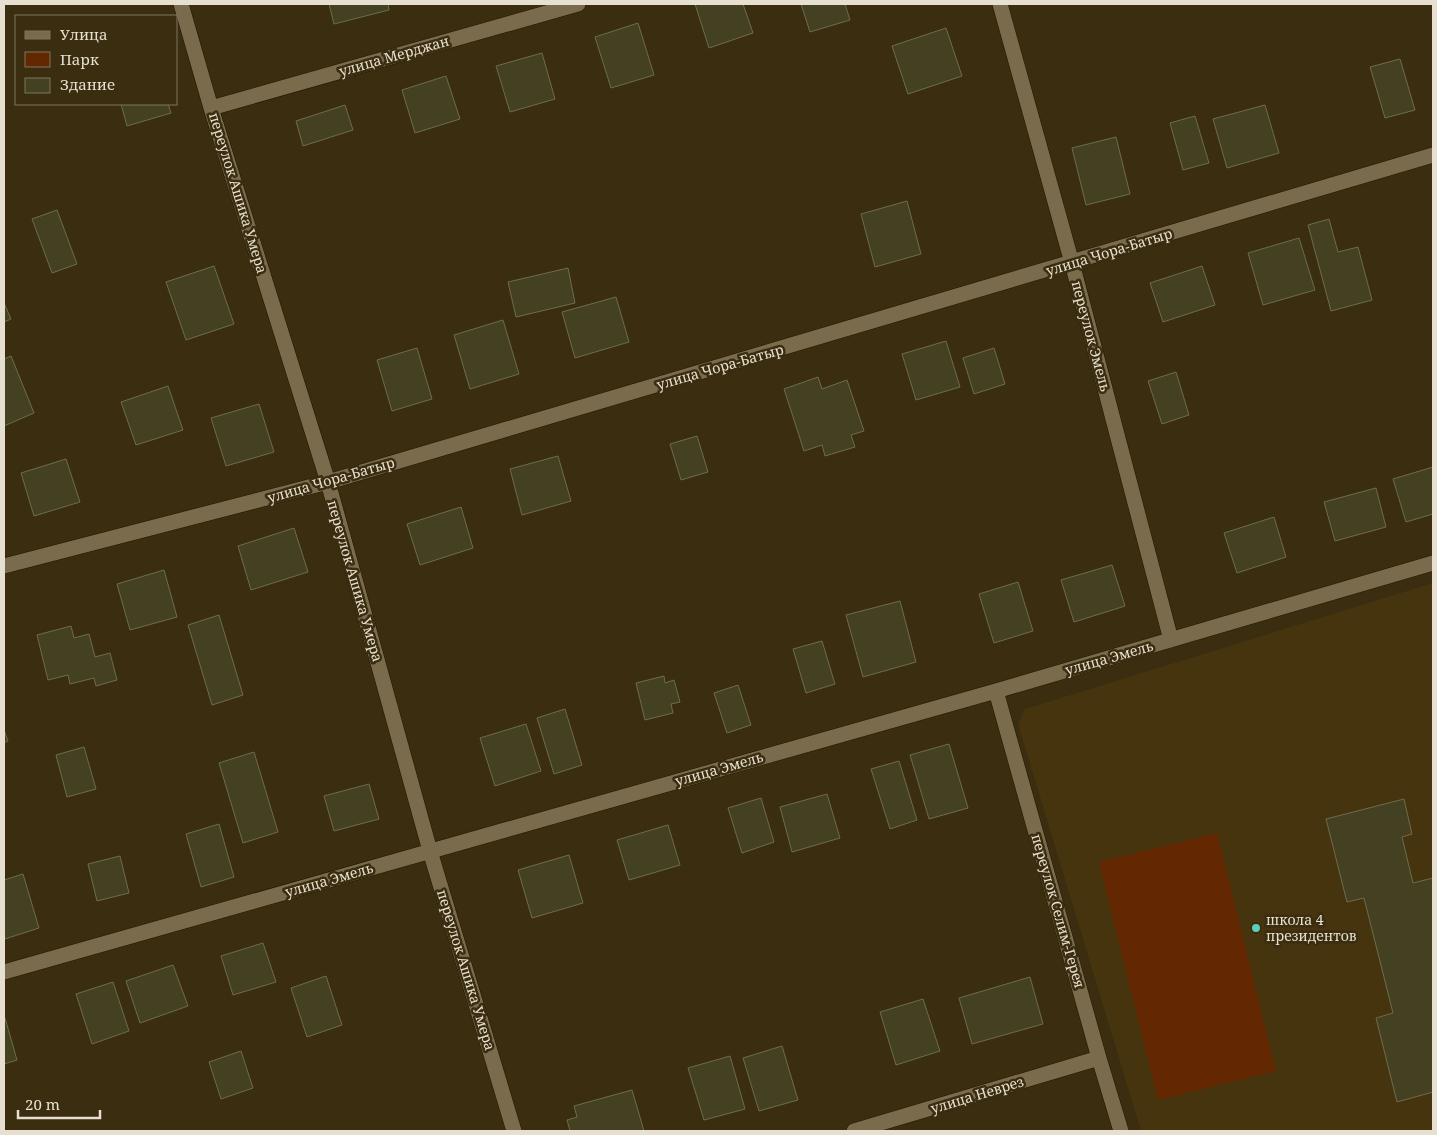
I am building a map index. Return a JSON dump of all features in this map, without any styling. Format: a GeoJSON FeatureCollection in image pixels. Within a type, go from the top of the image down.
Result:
{"type":"FeatureCollection","features":[{"type":"Feature","properties":{"kind":"street","name":"переулок Ашика Умера"},"geometry":{"type":"LineString","coordinates":[[181,4],[211,108],[328,482],[430,851],[514,1131]]}},
{"type":"Feature","properties":{"kind":"street","name":"улица Мерджан"},"geometry":{"type":"LineString","coordinates":[[211,108],[578,4]]}},
{"type":"Feature","properties":{"kind":"street","name":"переулок Эмель"},"geometry":{"type":"LineString","coordinates":[[1000,4],[1072,263],[1171,640]]}},
{"type":"Feature","properties":{"kind":"street","name":"улица Чора-Батыр"},"geometry":{"type":"LineString","coordinates":[[4,566],[328,482],[1433,155]]}},
{"type":"Feature","properties":{"kind":"street","name":"улица Эмель"},"geometry":{"type":"LineString","coordinates":[[4,972],[996,691],[1433,563]]}},
{"type":"Feature","properties":{"kind":"street","name":"переулок Селим-Герея"},"geometry":{"type":"LineString","coordinates":[[996,691],[1121,1131]]}},
{"type":"Feature","properties":{"kind":"street","name":"улица Неврез"},"geometry":{"type":"LineString","coordinates":[[854,1131],[1099,1058]]}},
{"type":"Feature","properties":{"kind":"shaded area","name":"школа 4 президентов"},"geometry":{"type":"Polygon","coordinates":[[[1433,583],[1433,1131],[1141,1131],[1018,724],[1025,709],[1433,583]]]}},
{"type":"Feature","properties":{"kind":"green space"},"geometry":{"type":"Polygon","coordinates":[[[1217,833],[1276,1071],[1158,1100],[1099,862],[1217,833]]]}},
{"type":"Feature","properties":{"kind":"building"},"geometry":{"type":"Polygon","coordinates":[[[329,4],[388,4],[389,10],[334,24],[329,4]]]}},
{"type":"Feature","properties":{"kind":"building"},"geometry":{"type":"Polygon","coordinates":[[[695,4],[743,4],[753,33],[709,48],[695,4]]]}},
{"type":"Feature","properties":{"kind":"building"},"geometry":{"type":"Polygon","coordinates":[[[801,4],[845,4],[850,20],[810,32],[801,4]]]}},
{"type":"Feature","properties":{"kind":"building"},"geometry":{"type":"Polygon","coordinates":[[[638,23],[654,75],[611,88],[595,37],[638,23]]]}},
{"type":"Feature","properties":{"kind":"building"},"geometry":{"type":"Polygon","coordinates":[[[946,28],[962,76],[908,94],[892,46],[946,28]]]}},
{"type":"Feature","properties":{"kind":"building"},"geometry":{"type":"Polygon","coordinates":[[[542,53],[555,99],[510,112],[496,66],[542,53]]]}},
{"type":"Feature","properties":{"kind":"building"},"geometry":{"type":"Polygon","coordinates":[[[1400,59],[1415,110],[1385,118],[1370,67],[1400,59]]]}},
{"type":"Feature","properties":{"kind":"building"},"geometry":{"type":"Polygon","coordinates":[[[446,76],[460,119],[415,133],[402,90],[446,76]]]}},
{"type":"Feature","properties":{"kind":"building"},"geometry":{"type":"Polygon","coordinates":[[[121,105],[168,105],[171,113],[127,126],[121,105]]]}},
{"type":"Feature","properties":{"kind":"building"},"geometry":{"type":"Polygon","coordinates":[[[345,105],[353,130],[303,146],[296,121],[345,105]]]}},
{"type":"Feature","properties":{"kind":"building"},"geometry":{"type":"Polygon","coordinates":[[[1265,105],[1279,153],[1227,168],[1213,119],[1265,105]]]}},
{"type":"Feature","properties":{"kind":"building"},"geometry":{"type":"Polygon","coordinates":[[[1195,116],[1209,163],[1183,170],[1170,123],[1195,116]]]}},
{"type":"Feature","properties":{"kind":"building"},"geometry":{"type":"Polygon","coordinates":[[[1116,137],[1130,194],[1086,205],[1072,148],[1116,137]]]}},
{"type":"Feature","properties":{"kind":"building"},"geometry":{"type":"Polygon","coordinates":[[[907,201],[921,254],[875,267],[861,214],[907,201]]]}},
{"type":"Feature","properties":{"kind":"building"},"geometry":{"type":"Polygon","coordinates":[[[57,210],[77,264],[52,273],[32,219],[57,210]]]}},
{"type":"Feature","properties":{"kind":"building"},"geometry":{"type":"Polygon","coordinates":[[[1329,219],[1338,252],[1358,247],[1372,300],[1331,311],[1308,225],[1329,219]]]}},
{"type":"Feature","properties":{"kind":"building"},"geometry":{"type":"Polygon","coordinates":[[[1299,238],[1315,290],[1263,305],[1248,253],[1299,238]]]}},
{"type":"Feature","properties":{"kind":"building"},"geometry":{"type":"Polygon","coordinates":[[[214,266],[234,324],[186,340],[166,282],[214,266]]]}},
{"type":"Feature","properties":{"kind":"building"},"geometry":{"type":"Polygon","coordinates":[[[1202,266],[1215,305],[1163,322],[1150,283],[1202,266]]]}},
{"type":"Feature","properties":{"kind":"building"},"geometry":{"type":"Polygon","coordinates":[[[568,268],[575,303],[516,317],[508,282],[568,268]]]}},
{"type":"Feature","properties":{"kind":"building"},"geometry":{"type":"Polygon","coordinates":[[[616,297],[629,342],[575,358],[562,312],[616,297]]]}},
{"type":"Feature","properties":{"kind":"building"},"geometry":{"type":"Polygon","coordinates":[[[4,303],[11,319],[4,322],[4,303]]]}},
{"type":"Feature","properties":{"kind":"building"},"geometry":{"type":"Polygon","coordinates":[[[503,320],[519,374],[470,389],[454,335],[503,320]]]}},
{"type":"Feature","properties":{"kind":"building"},"geometry":{"type":"Polygon","coordinates":[[[946,341],[960,387],[916,400],[902,354],[946,341]]]}},
{"type":"Feature","properties":{"kind":"building"},"geometry":{"type":"Polygon","coordinates":[[[417,348],[432,399],[392,411],[377,360],[417,348]]]}},
{"type":"Feature","properties":{"kind":"building"},"geometry":{"type":"Polygon","coordinates":[[[994,348],[1005,384],[974,394],[963,358],[994,348]]]}},
{"type":"Feature","properties":{"kind":"building"},"geometry":{"type":"Polygon","coordinates":[[[11,356],[34,413],[4,426],[4,359],[11,356]]]}},
{"type":"Feature","properties":{"kind":"building"},"geometry":{"type":"Polygon","coordinates":[[[1176,372],[1189,415],[1162,424],[1148,381],[1176,372]]]}},
{"type":"Feature","properties":{"kind":"building"},"geometry":{"type":"Polygon","coordinates":[[[818,377],[822,389],[847,380],[864,431],[851,435],[855,447],[825,456],[822,445],[804,451],[784,389],[818,377]]]}},
{"type":"Feature","properties":{"kind":"building"},"geometry":{"type":"Polygon","coordinates":[[[168,386],[183,430],[136,445],[121,402],[168,386]]]}},
{"type":"Feature","properties":{"kind":"building"},"geometry":{"type":"Polygon","coordinates":[[[259,404],[274,452],[226,466],[211,418],[259,404]]]}},
{"type":"Feature","properties":{"kind":"building"},"geometry":{"type":"Polygon","coordinates":[[[697,436],[708,472],[681,480],[670,444],[697,436]]]}},
{"type":"Feature","properties":{"kind":"building"},"geometry":{"type":"Polygon","coordinates":[[[558,456],[571,501],[522,515],[510,469],[558,456]]]}},
{"type":"Feature","properties":{"kind":"building"},"geometry":{"type":"Polygon","coordinates":[[[66,459],[80,502],[34,516],[21,473],[66,459]]]}},
{"type":"Feature","properties":{"kind":"building"},"geometry":{"type":"Polygon","coordinates":[[[1433,467],[1433,514],[1406,522],[1393,479],[1433,467]]]}},
{"type":"Feature","properties":{"kind":"building"},"geometry":{"type":"Polygon","coordinates":[[[1376,488],[1386,527],[1335,541],[1324,502],[1376,488]]]}},
{"type":"Feature","properties":{"kind":"building"},"geometry":{"type":"Polygon","coordinates":[[[461,507],[473,548],[420,565],[407,524],[461,507]]]}},
{"type":"Feature","properties":{"kind":"building"},"geometry":{"type":"Polygon","coordinates":[[[1274,517],[1286,557],[1237,573],[1224,533],[1274,517]]]}},
{"type":"Feature","properties":{"kind":"building"},"geometry":{"type":"Polygon","coordinates":[[[294,528],[308,572],[251,590],[238,546],[294,528]]]}},
{"type":"Feature","properties":{"kind":"building"},"geometry":{"type":"Polygon","coordinates":[[[1112,565],[1125,606],[1074,622],[1061,580],[1112,565]]]}},
{"type":"Feature","properties":{"kind":"building"},"geometry":{"type":"Polygon","coordinates":[[[164,570],[177,617],[130,630],[117,584],[164,570]]]}},
{"type":"Feature","properties":{"kind":"building"},"geometry":{"type":"Polygon","coordinates":[[[1018,582],[1033,631],[994,643],[979,594],[1018,582]]]}},
{"type":"Feature","properties":{"kind":"building"},"geometry":{"type":"Polygon","coordinates":[[[900,601],[916,662],[863,677],[846,615],[900,601]]]}},
{"type":"Feature","properties":{"kind":"building"},"geometry":{"type":"Polygon","coordinates":[[[219,615],[243,695],[212,705],[188,625],[219,615]]]}},
{"type":"Feature","properties":{"kind":"building"},"geometry":{"type":"Polygon","coordinates":[[[71,626],[74,638],[89,634],[95,657],[110,653],[117,680],[96,686],[94,678],[70,684],[68,675],[48,680],[37,635],[71,626]]]}},
{"type":"Feature","properties":{"kind":"building"},"geometry":{"type":"Polygon","coordinates":[[[822,641],[835,684],[806,693],[793,649],[822,641]]]}},
{"type":"Feature","properties":{"kind":"building"},"geometry":{"type":"Polygon","coordinates":[[[664,676],[665,683],[674,680],[680,702],[671,704],[673,713],[645,720],[636,683],[664,676]]]}},
{"type":"Feature","properties":{"kind":"building"},"geometry":{"type":"Polygon","coordinates":[[[738,685],[751,725],[727,733],[714,693],[738,685]]]}},
{"type":"Feature","properties":{"kind":"building"},"geometry":{"type":"Polygon","coordinates":[[[565,709],[582,765],[554,774],[537,718],[565,709]]]}},
{"type":"Feature","properties":{"kind":"building"},"geometry":{"type":"Polygon","coordinates":[[[526,724],[541,771],[495,786],[480,738],[526,724]]]}},
{"type":"Feature","properties":{"kind":"building"},"geometry":{"type":"Polygon","coordinates":[[[4,730],[8,741],[4,743],[4,730]]]}},
{"type":"Feature","properties":{"kind":"building"},"geometry":{"type":"Polygon","coordinates":[[[949,744],[968,808],[929,819],[910,755],[949,744]]]}},
{"type":"Feature","properties":{"kind":"building"},"geometry":{"type":"Polygon","coordinates":[[[84,747],[96,789],[67,797],[56,755],[84,747]]]}},
{"type":"Feature","properties":{"kind":"building"},"geometry":{"type":"Polygon","coordinates":[[[254,752],[278,832],[243,843],[219,763],[254,752]]]}},
{"type":"Feature","properties":{"kind":"building"},"geometry":{"type":"Polygon","coordinates":[[[899,761],[917,820],[890,829],[871,769],[899,761]]]}},
{"type":"Feature","properties":{"kind":"building"},"geometry":{"type":"Polygon","coordinates":[[[369,784],[379,819],[334,831],[324,796],[369,784]]]}},
{"type":"Feature","properties":{"kind":"building"},"geometry":{"type":"Polygon","coordinates":[[[827,794],[840,838],[792,852],[780,807],[827,794]]]}},
{"type":"Feature","properties":{"kind":"building"},"geometry":{"type":"Polygon","coordinates":[[[761,798],[774,842],[742,853],[728,808],[761,798]]]}},
{"type":"Feature","properties":{"kind":"building"},"geometry":{"type":"Polygon","coordinates":[[[1404,799],[1412,834],[1402,837],[1413,883],[1433,878],[1433,1092],[1397,1102],[1376,1018],[1393,1013],[1364,898],[1347,902],[1326,819],[1404,799]]]}},
{"type":"Feature","properties":{"kind":"building"},"geometry":{"type":"Polygon","coordinates":[[[219,824],[234,877],[201,887],[186,834],[219,824]]]}},
{"type":"Feature","properties":{"kind":"building"},"geometry":{"type":"Polygon","coordinates":[[[668,825],[680,865],[629,880],[617,840],[668,825]]]}},
{"type":"Feature","properties":{"kind":"building"},"geometry":{"type":"Polygon","coordinates":[[[569,855],[583,903],[532,918],[518,870],[569,855]]]}},
{"type":"Feature","properties":{"kind":"building"},"geometry":{"type":"Polygon","coordinates":[[[120,856],[129,893],[97,901],[88,864],[120,856]]]}},
{"type":"Feature","properties":{"kind":"building"},"geometry":{"type":"Polygon","coordinates":[[[23,874],[39,928],[5,939],[4,880],[23,874]]]}},
{"type":"Feature","properties":{"kind":"building"},"geometry":{"type":"Polygon","coordinates":[[[263,943],[276,982],[233,995],[221,956],[263,943]]]}},
{"type":"Feature","properties":{"kind":"building"},"geometry":{"type":"Polygon","coordinates":[[[173,965],[188,1006],[140,1023],[126,981],[173,965]]]}},
{"type":"Feature","properties":{"kind":"building"},"geometry":{"type":"Polygon","coordinates":[[[326,976],[342,1025],[307,1037],[291,988],[326,976]]]}},
{"type":"Feature","properties":{"kind":"building"},"geometry":{"type":"Polygon","coordinates":[[[1030,977],[1043,1024],[972,1044],[959,998],[1030,977]]]}},
{"type":"Feature","properties":{"kind":"building"},"geometry":{"type":"Polygon","coordinates":[[[113,982],[129,1031],[92,1044],[76,994],[113,982]]]}},
{"type":"Feature","properties":{"kind":"building"},"geometry":{"type":"Polygon","coordinates":[[[923,999],[940,1051],[896,1065],[880,1012],[923,999]]]}},
{"type":"Feature","properties":{"kind":"building"},"geometry":{"type":"Polygon","coordinates":[[[4,1019],[17,1060],[4,1064],[4,1019]]]}},
{"type":"Feature","properties":{"kind":"building"},"geometry":{"type":"Polygon","coordinates":[[[782,1046],[798,1100],[759,1111],[743,1058],[782,1046]]]}},
{"type":"Feature","properties":{"kind":"building"},"geometry":{"type":"Polygon","coordinates":[[[241,1051],[253,1088],[221,1099],[209,1062],[241,1051]]]}},
{"type":"Feature","properties":{"kind":"building"},"geometry":{"type":"Polygon","coordinates":[[[730,1056],[745,1109],[704,1120],[688,1068],[730,1056]]]}},
{"type":"Feature","properties":{"kind":"building"},"geometry":{"type":"Polygon","coordinates":[[[632,1090],[644,1131],[570,1131],[567,1120],[577,1117],[574,1106],[632,1090]]]}},
{"type":"Feature","properties":{"kind":"place","name":"школа 4 президентов"},"geometry":{"type":"Point","coordinates":[1256,928]}}]}
